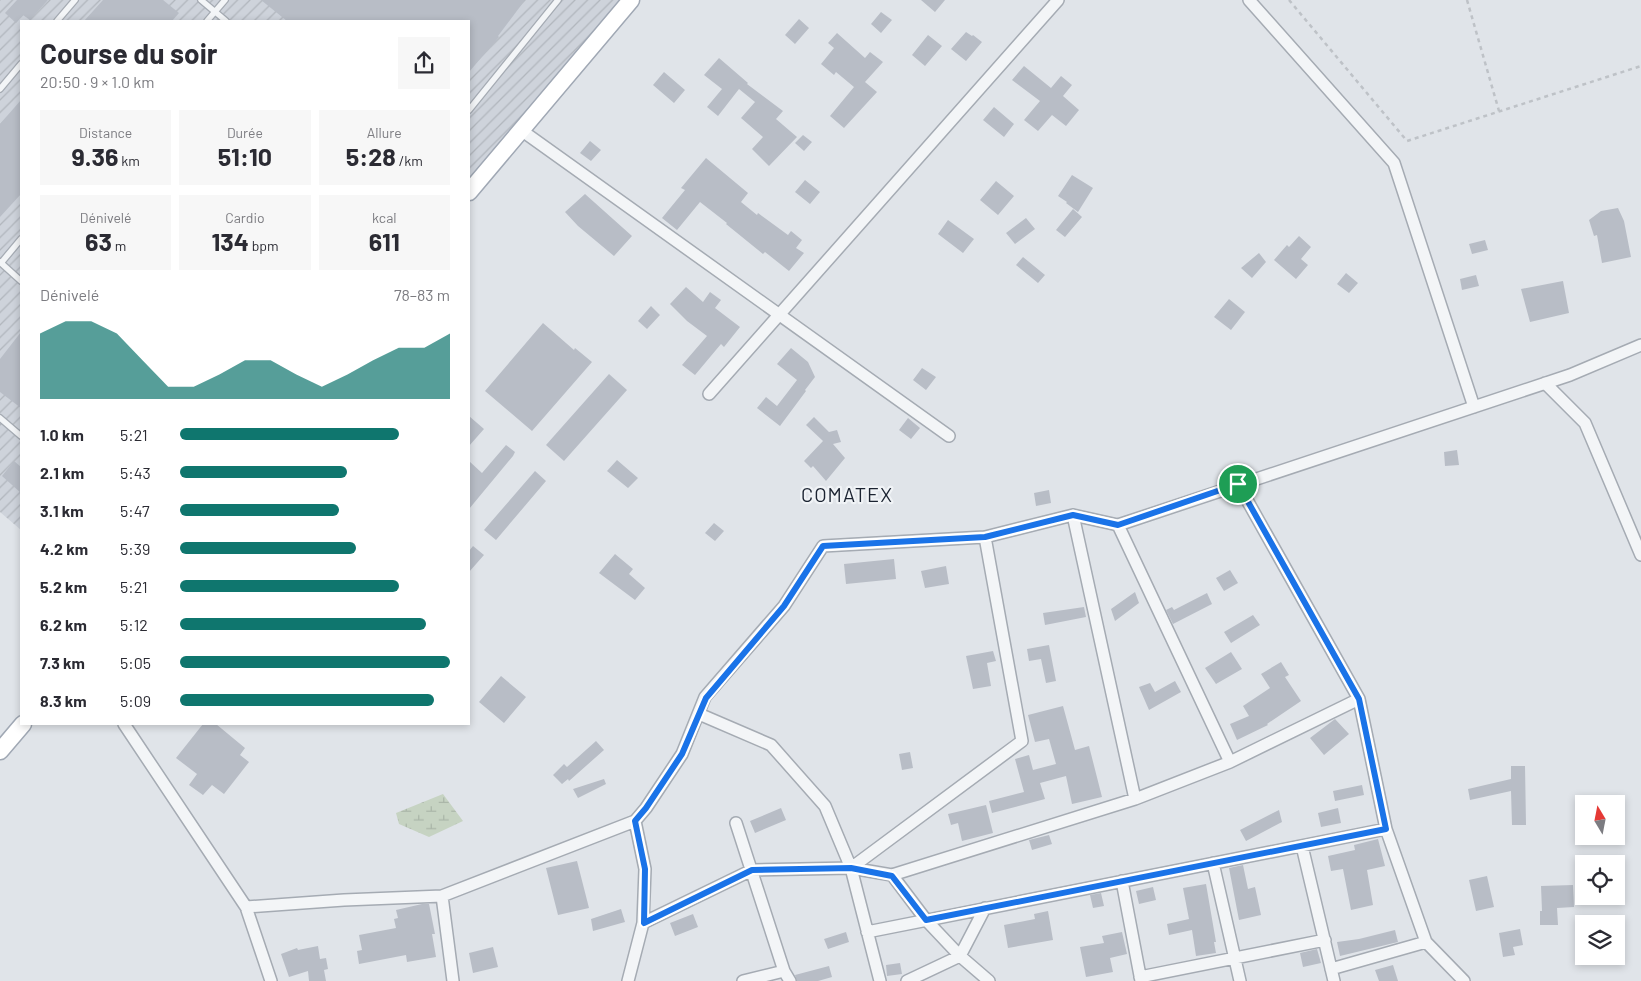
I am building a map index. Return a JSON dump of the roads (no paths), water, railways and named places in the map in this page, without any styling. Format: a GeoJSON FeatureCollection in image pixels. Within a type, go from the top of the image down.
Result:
{"type":"FeatureCollection","features":[{"type":"Feature","properties":{"kind":"main road"},"geometry":{"type":"LineString","coordinates":[[470,191],[631,0]]}},
{"type":"Feature","properties":{"kind":"main road"},"geometry":{"type":"LineString","coordinates":[[0,751],[22,725]]}},
{"type":"Feature","properties":{"kind":"street"},"geometry":{"type":"LineString","coordinates":[[709,394],[1058,0]]}},
{"type":"Feature","properties":{"kind":"street"},"geometry":{"type":"LineString","coordinates":[[1249,0],[1394,163],[1474,406]]}},
{"type":"Feature","properties":{"kind":"street"},"geometry":{"type":"LineString","coordinates":[[521,130],[949,436]]}},
{"type":"Feature","properties":{"kind":"street"},"geometry":{"type":"LineString","coordinates":[[246,907],[442,896],[635,821],[646,808],[682,754],[706,698],[784,606],[823,546],[985,537],[1073,515],[1118,525],[1570,375],[1641,345]]}},
{"type":"Feature","properties":{"kind":"street"},"geometry":{"type":"LineString","coordinates":[[1545,383],[1585,423],[1641,555]]}},
{"type":"Feature","properties":{"kind":"street"},"geometry":{"type":"LineString","coordinates":[[1238,484],[1359,699],[1386,829],[1426,942],[1464,981]]}},
{"type":"Feature","properties":{"kind":"street"},"geometry":{"type":"LineString","coordinates":[[1073,515],[1135,799]]}},
{"type":"Feature","properties":{"kind":"street"},"geometry":{"type":"LineString","coordinates":[[1118,525],[1230,762]]}},
{"type":"Feature","properties":{"kind":"street"},"geometry":{"type":"LineString","coordinates":[[851,868],[1022,741],[985,537]]}},
{"type":"Feature","properties":{"kind":"street"},"geometry":{"type":"LineString","coordinates":[[644,923],[752,870],[851,868],[892,876],[1135,799],[1230,762],[1359,699]]}},
{"type":"Feature","properties":{"kind":"street"},"geometry":{"type":"LineString","coordinates":[[698,714],[772,745],[825,806],[851,868],[880,981]]}},
{"type":"Feature","properties":{"kind":"street"},"geometry":{"type":"LineString","coordinates":[[125,725],[246,907],[271,981]]}},
{"type":"Feature","properties":{"kind":"street"},"geometry":{"type":"LineString","coordinates":[[628,981],[644,923],[645,869],[635,821]]}},
{"type":"Feature","properties":{"kind":"street"},"geometry":{"type":"LineString","coordinates":[[736,823],[787,976],[743,981]]}},
{"type":"Feature","properties":{"kind":"street"},"geometry":{"type":"LineString","coordinates":[[867,932],[1386,829]]}},
{"type":"Feature","properties":{"kind":"street"},"geometry":{"type":"LineString","coordinates":[[1302,846],[1334,981]]}},
{"type":"Feature","properties":{"kind":"street"},"geometry":{"type":"LineString","coordinates":[[1213,863],[1240,981]]}},
{"type":"Feature","properties":{"kind":"street"},"geometry":{"type":"LineString","coordinates":[[892,876],[926,920],[960,956],[988,981]]}},
{"type":"Feature","properties":{"kind":"street"},"geometry":{"type":"LineString","coordinates":[[1122,881],[1141,979],[1325,940]]}},
{"type":"Feature","properties":{"kind":"street"},"geometry":{"type":"LineString","coordinates":[[442,896],[453,981]]}},
{"type":"Feature","properties":{"kind":"street"},"geometry":{"type":"LineString","coordinates":[[907,981],[960,956],[985,908]]}},
{"type":"Feature","properties":{"kind":"street"},"geometry":{"type":"LineString","coordinates":[[1331,969],[1426,942]]}},
{"type":"Feature","properties":{"kind":"street"},"geometry":{"type":"LineString","coordinates":[[970,965],[973,981]]}},
{"type":"Feature","properties":{"kind":"lane"},"geometry":{"type":"LineString","coordinates":[[58,20],[75,0]]}},
{"type":"Feature","properties":{"kind":"lane"},"geometry":{"type":"LineString","coordinates":[[202,0],[225,20]]}},
{"type":"Feature","properties":{"kind":"lane"},"geometry":{"type":"LineString","coordinates":[[208,20],[225,0]]}},
{"type":"Feature","properties":{"kind":"lane"},"geometry":{"type":"LineString","coordinates":[[470,109],[558,0]]}},
{"type":"Feature","properties":{"kind":"lane"},"geometry":{"type":"LineString","coordinates":[[0,89],[20,65]]}},
{"type":"Feature","properties":{"kind":"lane"},"geometry":{"type":"LineString","coordinates":[[20,240],[0,263],[20,280]]}},
{"type":"Feature","properties":{"kind":"lane"},"geometry":{"type":"LineString","coordinates":[[0,418],[20,435]]}},
{"type":"Feature","properties":{"kind":"district","name":"COMATEX"},"geometry":{"type":"Point","coordinates":[847,494]}}]}
